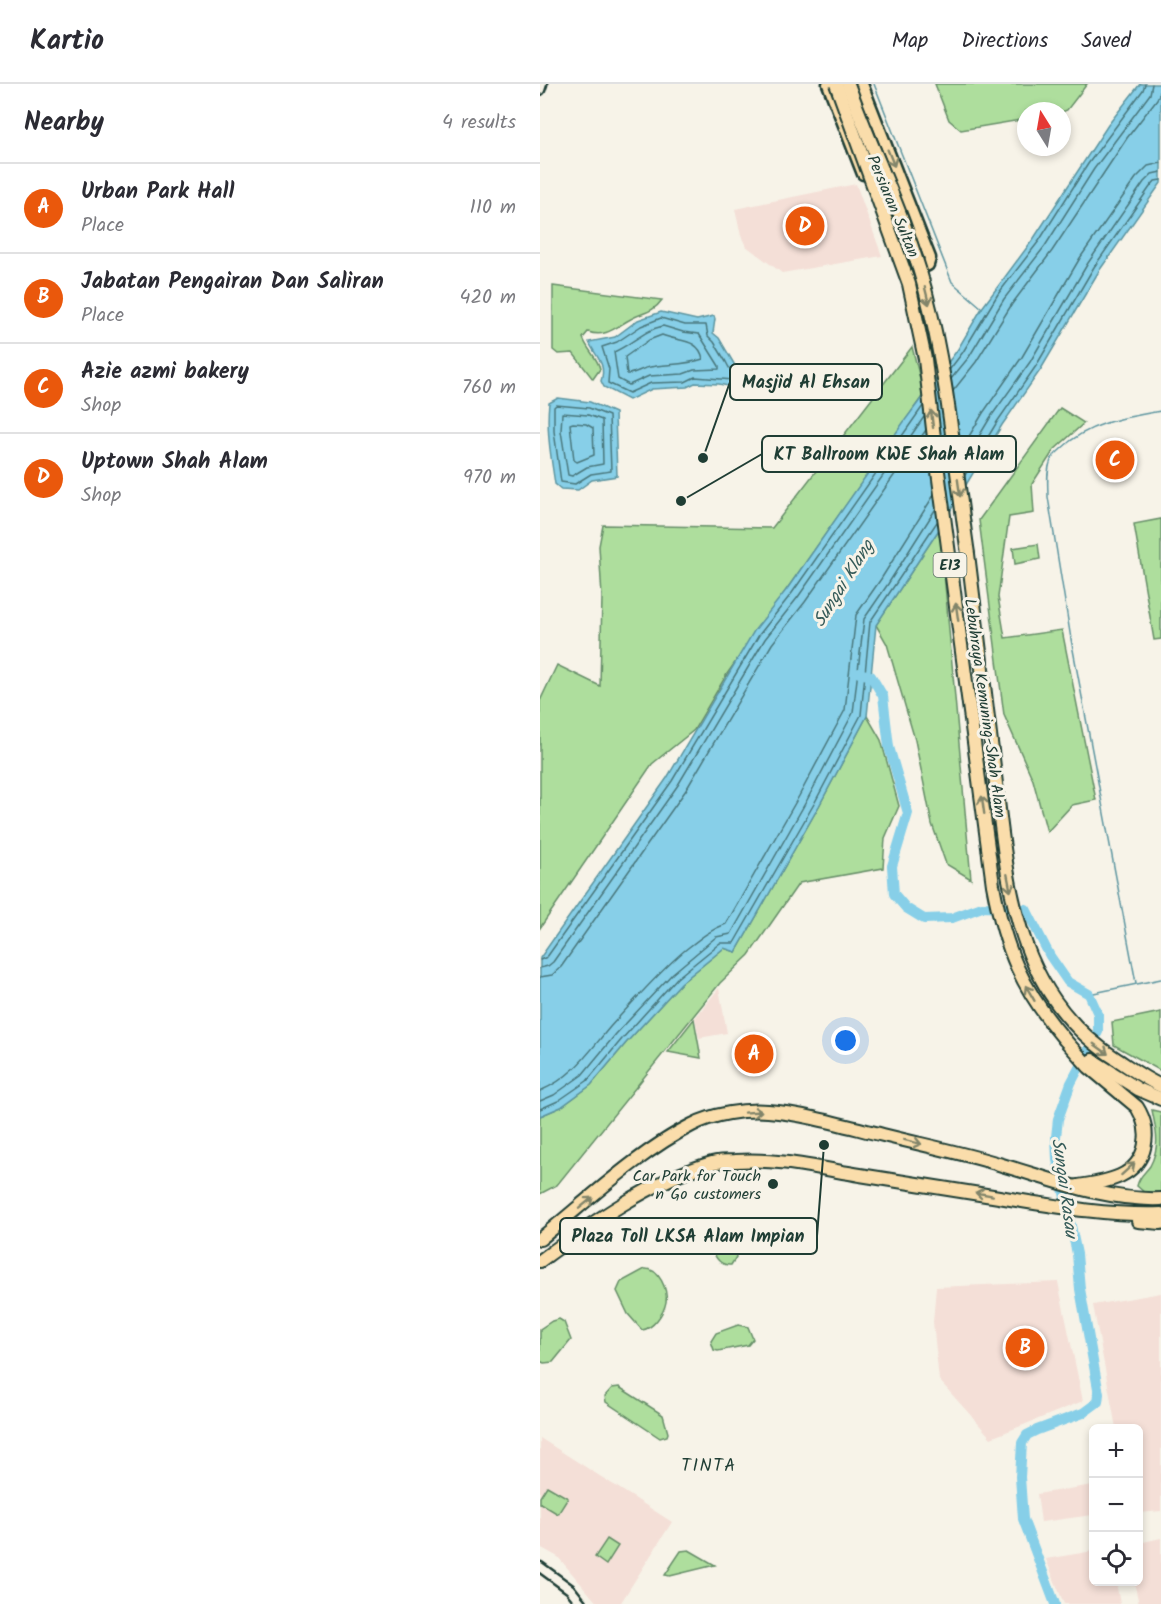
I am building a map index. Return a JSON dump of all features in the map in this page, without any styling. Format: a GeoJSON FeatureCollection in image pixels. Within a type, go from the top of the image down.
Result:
{"type":"FeatureCollection","features":[{"type":"Feature","properties":{"kind":"highway","name":"Lebuhraya Kemuning-Shah Alam"},"geometry":{"type":"LineString","coordinates":[[836,84],[899,253],[909,284],[921,340],[993,885],[1002,930],[1014,963],[1033,999],[1089,1067],[1113,1080]]}},
{"type":"Feature","properties":{"kind":"highway","name":"Lebuhraya Kemuning-Shah Alam"},"geometry":{"type":"LineString","coordinates":[[848,84],[917,261],[938,347],[968,554],[1008,882],[1022,938],[1040,977],[1068,1018],[1102,1050],[1141,1077],[1161,1086]]}},
{"type":"Feature","properties":{"kind":"highway"},"geometry":{"type":"LineString","coordinates":[[855,84],[876,151]]}},
{"type":"Feature","properties":{"kind":"highway"},"geometry":{"type":"LineString","coordinates":[[1113,1080],[1161,1099]]}},
{"type":"Feature","properties":{"kind":"highway"},"geometry":{"type":"LineString","coordinates":[[1074,1187],[1122,1175],[1140,1158],[1146,1144],[1146,1129],[1142,1115],[1113,1080]]}},
{"type":"Feature","properties":{"kind":"highway"},"geometry":{"type":"LineString","coordinates":[[540,1239],[647,1153],[693,1124],[729,1114],[766,1111],[804,1117],[992,1162],[1045,1180],[1131,1200],[1161,1199]]}},
{"type":"Feature","properties":{"kind":"highway"},"geometry":{"type":"LineString","coordinates":[[540,1262],[593,1224],[642,1194],[679,1175],[714,1162],[782,1160],[920,1185],[1077,1209],[1161,1214]]}},
{"type":"Feature","properties":{"kind":"highway"},"geometry":{"type":"LineString","coordinates":[[1077,1209],[1121,1220],[1161,1223]]}},
{"type":"Feature","properties":{"kind":"main road","name":"Persiaran Sultan"},"geometry":{"type":"LineString","coordinates":[[828,84],[902,268],[911,272],[928,265],[930,258],[862,84]]}},
{"type":"Feature","properties":{"kind":"street"},"geometry":{"type":"LineString","coordinates":[[540,90],[542,84]]}},
{"type":"Feature","properties":{"kind":"street"},"geometry":{"type":"LineString","coordinates":[[540,1567],[570,1589],[582,1604]]}},
{"type":"Feature","properties":{"kind":"shaded area"},"geometry":{"type":"Polygon","coordinates":[[[856,184],[882,256],[782,273],[746,246],[741,236],[735,209],[856,184]]]}},
{"type":"Feature","properties":{"kind":"shaded area"},"geometry":{"type":"Polygon","coordinates":[[[719,988],[727,1033],[699,1038],[695,1018],[719,988]]]}},
{"type":"Feature","properties":{"kind":"shaded area"},"geometry":{"type":"Polygon","coordinates":[[[1058,1282],[1083,1401],[991,1438],[939,1380],[933,1322],[936,1287],[1058,1282]]]}},
{"type":"Feature","properties":{"kind":"shaded area"},"geometry":{"type":"Polygon","coordinates":[[[1161,1293],[1161,1511],[1143,1513],[1143,1424],[1115,1424],[1093,1305],[1161,1293]]]}},
{"type":"Feature","properties":{"kind":"shaded area"},"geometry":{"type":"Polygon","coordinates":[[[540,1438],[672,1522],[620,1604],[598,1604],[558,1557],[540,1547],[540,1438]]]}},
{"type":"Feature","properties":{"kind":"shaded area"},"geometry":{"type":"Polygon","coordinates":[[[1089,1486],[1089,1516],[1041,1522],[1037,1494],[1089,1486]]]}},
{"type":"Feature","properties":{"kind":"shaded area"},"geometry":{"type":"Polygon","coordinates":[[[1161,1538],[1161,1604],[1139,1604],[1135,1586],[1143,1586],[1143,1542],[1161,1538]]]}},
{"type":"Feature","properties":{"kind":"shaded area"},"geometry":{"type":"Polygon","coordinates":[[[1089,1552],[1089,1586],[1117,1586],[1120,1604],[1064,1604],[1046,1559],[1089,1552]]]}},
{"type":"Feature","properties":{"kind":"green space"},"geometry":{"type":"Polygon","coordinates":[[[935,84],[1087,84],[1071,105],[1071,102],[1017,102],[1017,121],[961,130],[949,120],[935,84]]]}},
{"type":"Feature","properties":{"kind":"green space"},"geometry":{"type":"Polygon","coordinates":[[[553,286],[662,300],[651,310],[610,331],[600,334],[588,332],[583,338],[600,369],[593,379],[573,353],[558,354],[553,350],[553,286]]]}},
{"type":"Feature","properties":{"kind":"green space"},"geometry":{"type":"Polygon","coordinates":[[[912,347],[924,394],[727,674],[694,730],[652,764],[540,928],[540,701],[557,665],[600,686],[602,597],[599,546],[603,525],[772,528],[912,347]]]}},
{"type":"Feature","properties":{"kind":"green space"},"geometry":{"type":"Polygon","coordinates":[[[1060,408],[1084,423],[1054,450],[1032,484],[1034,513],[1009,517],[998,597],[1005,638],[1062,630],[1096,800],[1072,805],[1047,832],[1033,780],[1004,715],[979,520],[1060,408]]]}},
{"type":"Feature","properties":{"kind":"green space"},"geometry":{"type":"Polygon","coordinates":[[[1161,519],[1161,639],[1154,640],[1134,524],[1161,519]]]}},
{"type":"Feature","properties":{"kind":"green space"},"geometry":{"type":"Polygon","coordinates":[[[940,528],[971,879],[946,864],[932,824],[915,740],[887,644],[876,625],[940,528]]]}},
{"type":"Feature","properties":{"kind":"green space"},"geometry":{"type":"Polygon","coordinates":[[[1038,544],[1040,559],[1015,564],[1013,548],[1038,544]]]}},
{"type":"Feature","properties":{"kind":"green space"},"geometry":{"type":"Polygon","coordinates":[[[867,716],[881,740],[899,806],[885,838],[883,868],[799,883],[749,955],[720,983],[557,1185],[540,1194],[540,1116],[561,1107],[591,1085],[681,983],[724,948],[736,952],[867,716]]]}},
{"type":"Feature","properties":{"kind":"green space"},"geometry":{"type":"Polygon","coordinates":[[[1161,1012],[1161,1071],[1114,1045],[1112,1022],[1161,1012]]]}},
{"type":"Feature","properties":{"kind":"green space"},"geometry":{"type":"Polygon","coordinates":[[[694,1019],[701,1058],[668,1052],[694,1019]]]}},
{"type":"Feature","properties":{"kind":"green space"},"geometry":{"type":"Polygon","coordinates":[[[1152,1110],[1161,1112],[1161,1192],[1145,1193],[1137,1186],[1150,1166],[1156,1151],[1157,1138],[1152,1110]]]}},
{"type":"Feature","properties":{"kind":"green space"},"geometry":{"type":"Polygon","coordinates":[[[720,1233],[730,1239],[733,1245],[736,1257],[731,1265],[720,1262],[709,1245],[712,1237],[720,1233]]]}},
{"type":"Feature","properties":{"kind":"green space"},"geometry":{"type":"Polygon","coordinates":[[[645,1269],[654,1272],[662,1281],[666,1302],[657,1320],[650,1327],[642,1330],[628,1314],[617,1291],[621,1282],[645,1269]]]}},
{"type":"Feature","properties":{"kind":"green space"},"geometry":{"type":"Polygon","coordinates":[[[559,1319],[564,1322],[571,1340],[553,1362],[544,1363],[540,1361],[540,1329],[559,1319]]]}},
{"type":"Feature","properties":{"kind":"green space"},"geometry":{"type":"Polygon","coordinates":[[[738,1325],[748,1327],[753,1339],[748,1345],[714,1350],[711,1341],[716,1333],[738,1325]]]}},
{"type":"Feature","properties":{"kind":"green space"},"geometry":{"type":"Polygon","coordinates":[[[619,1387],[663,1415],[667,1436],[660,1438],[606,1402],[605,1396],[612,1388],[619,1387]]]}},
{"type":"Feature","properties":{"kind":"green space"},"geometry":{"type":"Polygon","coordinates":[[[547,1486],[568,1498],[558,1514],[540,1503],[540,1497],[547,1486]]]}},
{"type":"Feature","properties":{"kind":"green space"},"geometry":{"type":"Polygon","coordinates":[[[607,1539],[618,1546],[606,1565],[595,1557],[607,1539]]]}},
{"type":"Feature","properties":{"kind":"green space"},"geometry":{"type":"Polygon","coordinates":[[[689,1550],[715,1565],[670,1576],[665,1575],[681,1551],[689,1550]]]}},
{"type":"Feature","properties":{"kind":"water","name":"Sungai Klang"},"geometry":{"type":"Polygon","coordinates":[[[1140,84],[1161,84],[1161,183],[1099,271],[1041,369],[1002,425],[940,528],[876,625],[867,716],[736,952],[724,948],[681,983],[591,1085],[561,1107],[540,1116],[540,958],[667,778],[754,631],[787,589],[903,423],[958,349],[982,308],[1034,238],[1108,125],[1140,84]]]}},
{"type":"Feature","properties":{"kind":"water"},"geometry":{"type":"Polygon","coordinates":[[[661,312],[697,320],[714,316],[713,333],[719,338],[744,381],[743,386],[737,388],[719,384],[695,383],[687,387],[652,389],[629,400],[604,387],[601,381],[600,360],[589,342],[615,337],[638,320],[661,312]]]}},
{"type":"Feature","properties":{"kind":"water"},"geometry":{"type":"Polygon","coordinates":[[[558,398],[590,402],[615,413],[617,476],[592,480],[578,490],[561,489],[555,484],[549,444],[548,413],[549,403],[558,398]]]}},
{"type":"Feature","properties":{"kind":"waterway"},"geometry":{"type":"LineString","coordinates":[[874,84],[952,282],[982,308]]}},
{"type":"Feature","properties":{"kind":"waterway"},"geometry":{"type":"LineString","coordinates":[[1136,983],[1071,639],[1048,497],[1048,478],[1051,460],[1071,440],[1108,422],[1161,411]]}},
{"type":"Feature","properties":{"kind":"waterway","name":"Sungai Rasau"},"geometry":{"type":"LineString","coordinates":[[859,673],[871,676],[883,696],[889,747],[908,813],[892,866],[894,894],[906,908],[924,919],[952,918],[982,907],[1026,909],[1050,956],[1068,982],[1089,994],[1098,1014],[1098,1032],[1071,1083],[1058,1119],[1056,1137],[1057,1160],[1077,1254],[1080,1289],[1099,1394],[1098,1402],[1083,1413],[1027,1435],[1022,1443],[1020,1477],[1023,1519],[1055,1604]]}},
{"type":"Feature","properties":{"kind":"waterway"},"geometry":{"type":"LineString","coordinates":[[1089,994],[1161,979]]}},
{"type":"Feature","properties":{"kind":"place","name":"Uptown Shah Alam"},"geometry":{"type":"Point","coordinates":[805,226]}},
{"type":"Feature","properties":{"kind":"place","name":"Masjid Al Ehsan"},"geometry":{"type":"Point","coordinates":[703,458]}},
{"type":"Feature","properties":{"kind":"place","name":"Azie azmi bakery"},"geometry":{"type":"Point","coordinates":[1115,460]}},
{"type":"Feature","properties":{"kind":"place","name":"KT Ballroom KWE Shah Alam"},"geometry":{"type":"Point","coordinates":[681,501]}},
{"type":"Feature","properties":{"kind":"place","name":"Urban Park Hall"},"geometry":{"type":"Point","coordinates":[754,1054]}},
{"type":"Feature","properties":{"kind":"place","name":"Plaza Toll LKSA Alam Impian"},"geometry":{"type":"Point","coordinates":[824,1145]}},
{"type":"Feature","properties":{"kind":"place","name":"Car Park for Touch n Go customers"},"geometry":{"type":"Point","coordinates":[773,1184]}},
{"type":"Feature","properties":{"kind":"place","name":"Jabatan Pengairan Dan Saliran"},"geometry":{"type":"Point","coordinates":[1025,1348]}},
{"type":"Feature","properties":{"kind":"district","name":"TINTA"},"geometry":{"type":"Point","coordinates":[709,1465]}}]}
